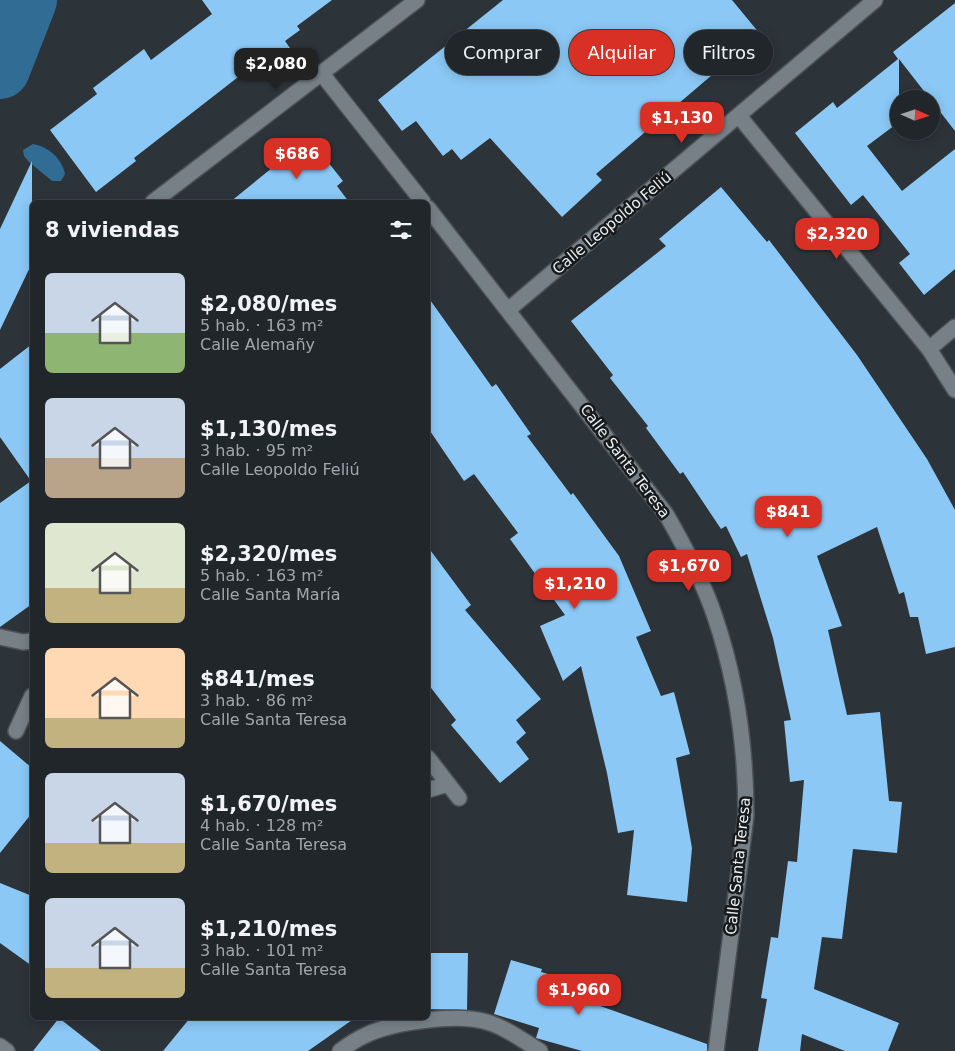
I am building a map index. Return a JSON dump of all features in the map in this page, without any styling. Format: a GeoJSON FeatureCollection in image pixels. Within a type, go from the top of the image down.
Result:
{"type":"FeatureCollection","features":[{"type":"Feature","properties":{"kind":"street"},"geometry":{"type":"LineString","coordinates":[[156,200],[417,0]]}},
{"type":"Feature","properties":{"kind":"street","name":"Calle Leopoldo Feliú"},"geometry":{"type":"LineString","coordinates":[[508,310],[875,0]]}},
{"type":"Feature","properties":{"kind":"street"},"geometry":{"type":"LineString","coordinates":[[322,74],[421,200]]}},
{"type":"Feature","properties":{"kind":"street"},"geometry":{"type":"LineString","coordinates":[[738,116],[928,349],[955,390]]}},
{"type":"Feature","properties":{"kind":"street","name":"Calle Santa Teresa"},"geometry":{"type":"LineString","coordinates":[[430,211],[666,514],[689,555],[715,616],[728,659],[737,699],[744,744],[746,784],[746,816],[716,1051]]}},
{"type":"Feature","properties":{"kind":"street"},"geometry":{"type":"LineString","coordinates":[[928,349],[955,327]]}},
{"type":"Feature","properties":{"kind":"street"},"geometry":{"type":"LineString","coordinates":[[0,637],[23,642],[30,641]]}},
{"type":"Feature","properties":{"kind":"street"},"geometry":{"type":"LineString","coordinates":[[16,731],[30,700]]}},
{"type":"Feature","properties":{"kind":"street"},"geometry":{"type":"LineString","coordinates":[[430,761],[459,798]]}},
{"type":"Feature","properties":{"kind":"street"},"geometry":{"type":"LineString","coordinates":[[430,789],[448,784]]}},
{"type":"Feature","properties":{"kind":"street"},"geometry":{"type":"LineString","coordinates":[[340,1051],[366,1034],[423,1021],[458,1019],[483,1021],[491,1024],[508,1031],[540,1051]]}},
{"type":"Feature","properties":{"kind":"street"},"geometry":{"type":"LineString","coordinates":[[0,1046],[6,1051]]}},
{"type":"Feature","properties":{"kind":"water"},"geometry":{"type":"Polygon","coordinates":[[[33,144],[54,154],[58,159],[65,174],[61,181],[52,181],[24,156],[23,150],[33,144]]]}},
{"type":"Feature","properties":{"kind":"building"},"geometry":{"type":"Polygon","coordinates":[[[202,0],[332,0],[297,26],[300,30],[285,41],[290,48],[256,74],[251,67],[134,158],[136,161],[96,192],[50,130],[97,94],[93,88],[144,49],[151,60],[212,14],[202,0]]]}},
{"type":"Feature","properties":{"kind":"building"},"geometry":{"type":"Polygon","coordinates":[[[503,0],[732,0],[757,30],[684,30],[684,75],[712,75],[596,174],[602,180],[562,217],[490,138],[461,160],[452,149],[443,156],[416,121],[402,131],[378,100],[445,46],[445,75],[559,75],[559,30],[466,30],[503,0]]]}},
{"type":"Feature","properties":{"kind":"building"},"geometry":{"type":"Polygon","coordinates":[[[955,3],[955,131],[940,112],[940,90],[923,90],[899,59],[899,90],[890,90],[890,129],[867,146],[902,191],[955,149],[955,269],[924,295],[899,263],[910,254],[863,195],[851,205],[795,133],[833,102],[837,108],[898,59],[893,52],[955,3]]]}},
{"type":"Feature","properties":{"kind":"building"},"geometry":{"type":"Polygon","coordinates":[[[309,138],[343,181],[337,186],[348,200],[232,200],[309,138]]]}},
{"type":"Feature","properties":{"kind":"building"},"geometry":{"type":"Polygon","coordinates":[[[32,161],[30,267],[0,330],[0,229],[32,161]]]}},
{"type":"Feature","properties":{"kind":"building"},"geometry":{"type":"Polygon","coordinates":[[[721,187],[767,242],[769,240],[857,355],[927,459],[955,510],[955,647],[926,654],[918,617],[910,617],[904,592],[899,594],[877,527],[817,556],[842,626],[828,630],[847,715],[880,712],[889,801],[902,802],[897,853],[853,849],[842,939],[822,937],[814,989],[899,1023],[888,1051],[845,1051],[802,1034],[800,1051],[758,1051],[767,999],[761,998],[771,937],[778,938],[788,861],[797,862],[804,780],[790,782],[784,721],[791,720],[773,638],[747,554],[741,557],[726,526],[721,529],[683,472],[680,474],[646,428],[648,426],[610,378],[613,375],[571,321],[666,246],[659,239],[721,187]]]}},
{"type":"Feature","properties":{"kind":"building"},"geometry":{"type":"Polygon","coordinates":[[[430,300],[492,387],[496,384],[531,434],[527,436],[571,495],[573,493],[619,556],[651,631],[636,637],[661,696],[674,692],[690,754],[676,758],[692,848],[687,902],[627,895],[634,830],[618,833],[607,773],[581,666],[563,681],[540,626],[565,615],[510,539],[518,533],[474,474],[464,481],[430,431],[430,300]]]}},
{"type":"Feature","properties":{"kind":"building"},"geometry":{"type":"Polygon","coordinates":[[[30,346],[30,480],[0,437],[0,369],[30,346]]]}},
{"type":"Feature","properties":{"kind":"building"},"geometry":{"type":"Polygon","coordinates":[[[30,482],[30,605],[0,627],[0,503],[30,482]]]}},
{"type":"Feature","properties":{"kind":"building"},"geometry":{"type":"Polygon","coordinates":[[[430,550],[471,605],[465,610],[541,699],[516,720],[526,733],[516,742],[529,759],[500,783],[451,725],[456,720],[430,687],[430,550]]]}},
{"type":"Feature","properties":{"kind":"building"},"geometry":{"type":"Polygon","coordinates":[[[0,741],[30,766],[30,816],[0,853],[0,741]]]}},
{"type":"Feature","properties":{"kind":"building"},"geometry":{"type":"Polygon","coordinates":[[[0,883],[30,895],[30,965],[0,943],[0,883]]]}},
{"type":"Feature","properties":{"kind":"building"},"geometry":{"type":"Polygon","coordinates":[[[430,953],[468,953],[467,1010],[430,1009],[430,953]]]}},
{"type":"Feature","properties":{"kind":"building"},"geometry":{"type":"Polygon","coordinates":[[[511,960],[542,969],[541,972],[594,987],[589,1002],[707,1044],[707,1051],[582,1051],[536,1038],[539,1028],[494,1014],[511,960]]]}},
{"type":"Feature","properties":{"kind":"building"},"geometry":{"type":"Polygon","coordinates":[[[57,1020],[62,1020],[101,1051],[33,1051],[57,1020]]]}},
{"type":"Feature","properties":{"kind":"building"},"geometry":{"type":"Polygon","coordinates":[[[188,1020],[352,1020],[308,1051],[163,1051],[188,1020]]]}},
{"type":"Feature","properties":{"kind":"waterway"},"geometry":{"type":"LineString","coordinates":[[0,69],[27,0]]}}]}
